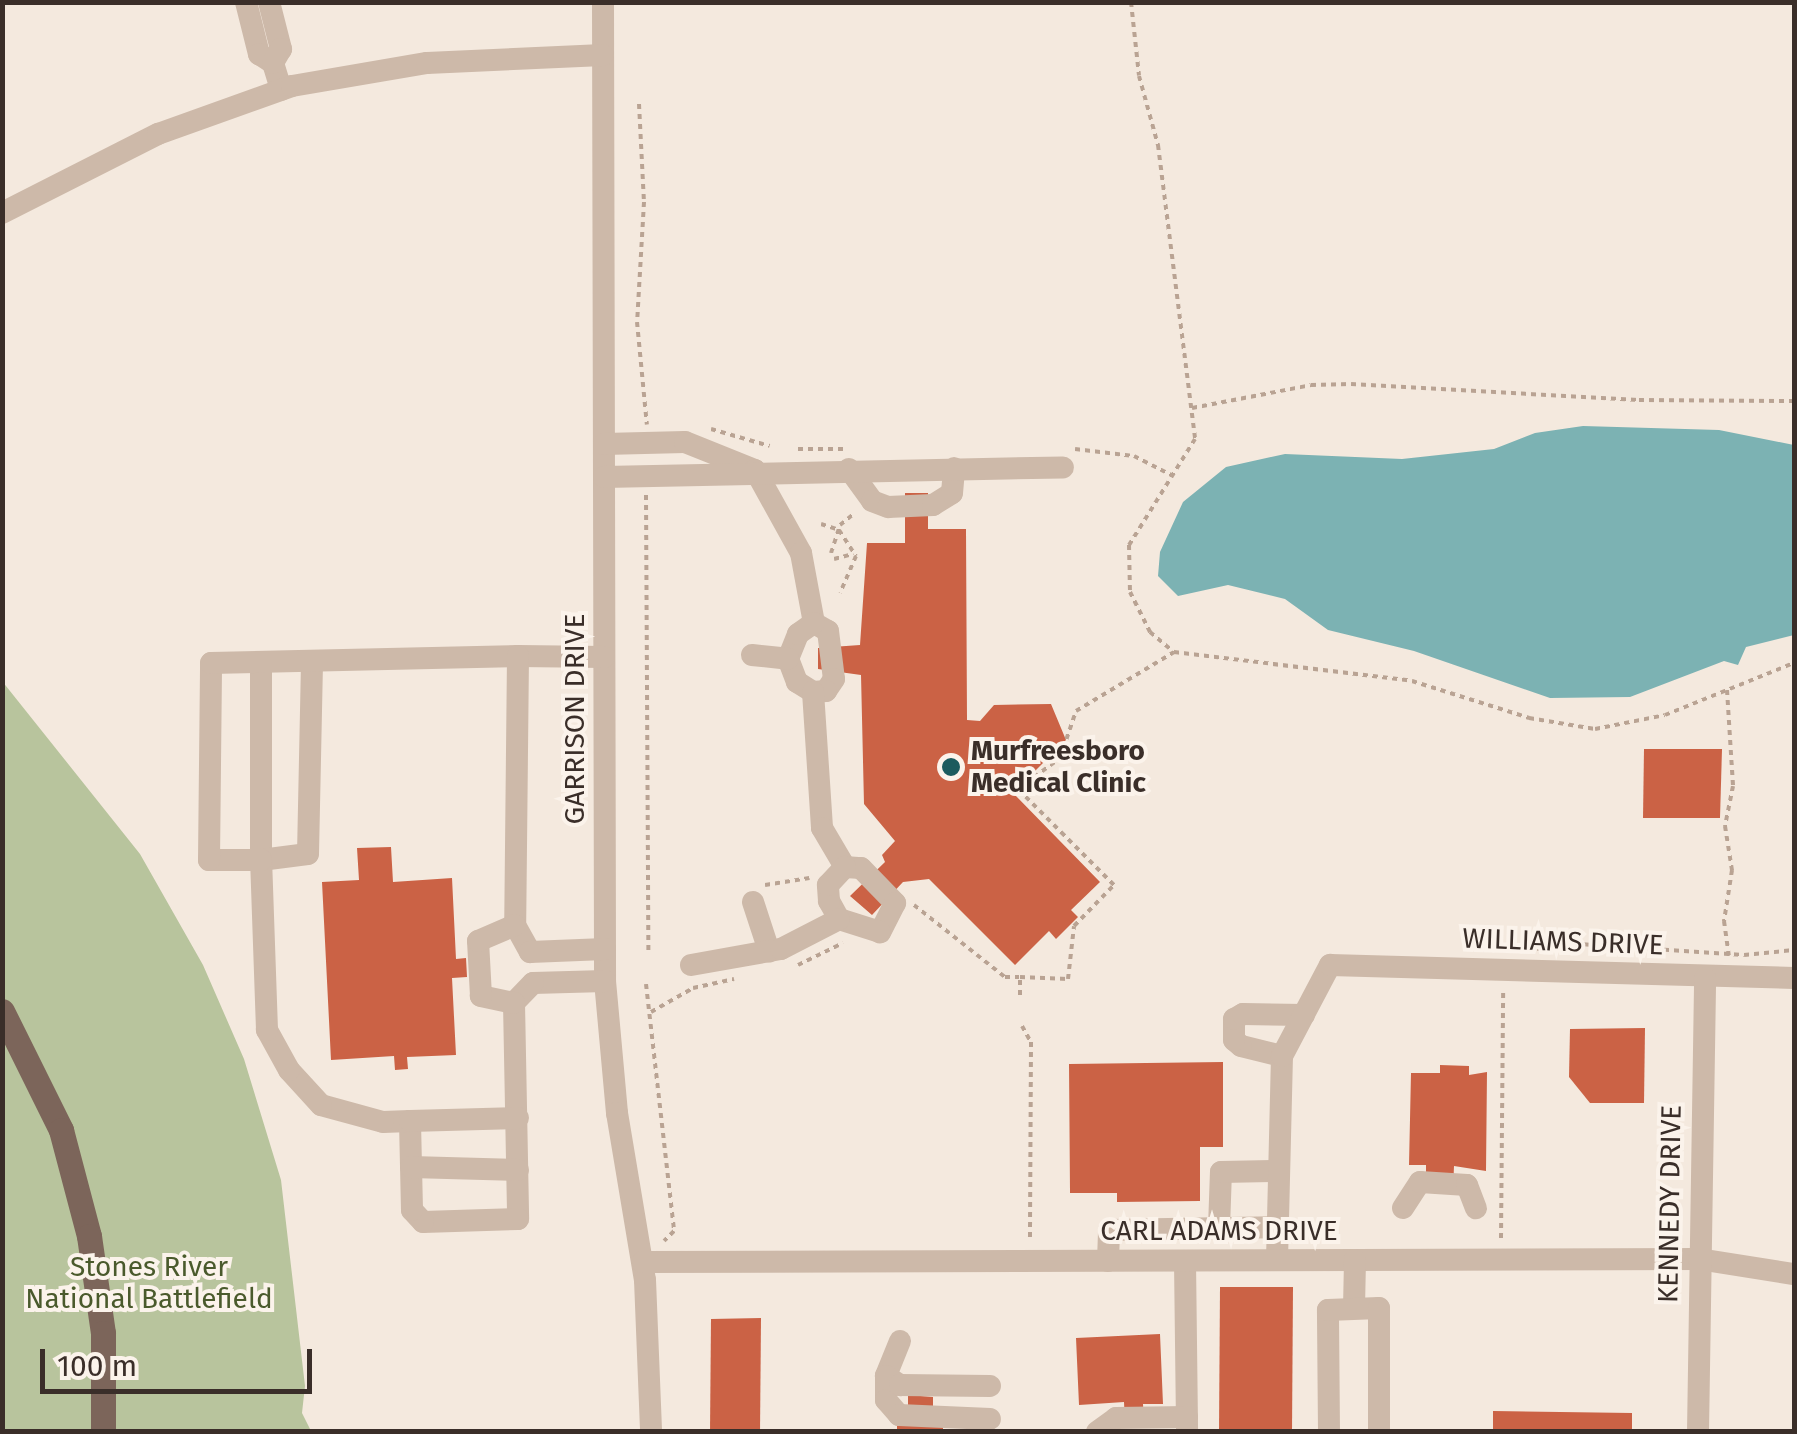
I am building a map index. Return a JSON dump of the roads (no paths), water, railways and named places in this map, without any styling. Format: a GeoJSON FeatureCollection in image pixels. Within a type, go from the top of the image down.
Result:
{"type":"FeatureCollection","features":[{"type":"Feature","properties":{"kind":"main road"},"geometry":{"type":"LineString","coordinates":[[2,1011],[60,1130],[89,1236],[104,1334],[103,1432]]}},
{"type":"Feature","properties":{"kind":"street"},"geometry":{"type":"LineString","coordinates":[[246,2],[259,54],[273,64],[281,90]]}},
{"type":"Feature","properties":{"kind":"street"},"geometry":{"type":"LineString","coordinates":[[269,2],[281,48],[273,64]]}},
{"type":"Feature","properties":{"kind":"street","name":"GARRISON DRIVE"},"geometry":{"type":"LineString","coordinates":[[603,2],[605,981],[616,1112],[643,1262],[651,1432]]}},
{"type":"Feature","properties":{"kind":"street"},"geometry":{"type":"LineString","coordinates":[[2,213],[158,134],[281,90],[427,63],[603,55]]}},
{"type":"Feature","properties":{"kind":"street"},"geometry":{"type":"LineString","coordinates":[[604,444],[685,442],[755,470],[801,552],[814,623],[828,631],[834,679],[826,690],[813,692],[797,682],[788,659],[798,634],[814,623]]}},
{"type":"Feature","properties":{"kind":"street"},"geometry":{"type":"LineString","coordinates":[[604,477],[755,470],[854,459],[954,468],[1069,458]]}},
{"type":"Feature","properties":{"kind":"street"},"geometry":{"type":"LineString","coordinates":[[854,459],[872,500],[888,506],[933,505],[952,492],[954,468]]}},
{"type":"Feature","properties":{"kind":"street"},"geometry":{"type":"LineString","coordinates":[[518,656],[515,925],[530,952],[533,983]]}},
{"type":"Feature","properties":{"kind":"street"},"geometry":{"type":"LineString","coordinates":[[312,661],[308,854],[261,860],[209,860],[210,663],[518,656],[604,656]]}},
{"type":"Feature","properties":{"kind":"street"},"geometry":{"type":"LineString","coordinates":[[752,656],[788,659]]}},
{"type":"Feature","properties":{"kind":"street"},"geometry":{"type":"LineString","coordinates":[[261,662],[261,990],[267,1030],[289,1070],[321,1105],[383,1122],[518,1118]]}},
{"type":"Feature","properties":{"kind":"street"},"geometry":{"type":"LineString","coordinates":[[813,692],[822,828],[846,866]]}},
{"type":"Feature","properties":{"kind":"street"},"geometry":{"type":"LineString","coordinates":[[692,965],[769,951],[840,919],[880,932],[895,902],[861,868],[846,866]]}},
{"type":"Feature","properties":{"kind":"street"},"geometry":{"type":"LineString","coordinates":[[840,919],[828,884],[846,866]]}},
{"type":"Feature","properties":{"kind":"street"},"geometry":{"type":"LineString","coordinates":[[753,893],[769,951]]}},
{"type":"Feature","properties":{"kind":"street"},"geometry":{"type":"LineString","coordinates":[[514,1003],[481,996],[478,940],[515,925]]}},
{"type":"Feature","properties":{"kind":"street"},"geometry":{"type":"LineString","coordinates":[[530,952],[605,949]]}},
{"type":"Feature","properties":{"kind":"street","name":"WILLIAMS DRIVE"},"geometry":{"type":"LineString","coordinates":[[1304,1015],[1330,965],[1794,978]]}},
{"type":"Feature","properties":{"kind":"street","name":"KENNEDY DRIVE"},"geometry":{"type":"LineString","coordinates":[[1698,1432],[1698,1258],[1716,978]]}},
{"type":"Feature","properties":{"kind":"street"},"geometry":{"type":"LineString","coordinates":[[410,1121],[412,1210],[423,1222],[518,1219],[514,1003],[533,983],[605,981]]}},
{"type":"Feature","properties":{"kind":"street"},"geometry":{"type":"LineString","coordinates":[[1277,1260],[1282,1056],[1304,1015],[1243,1014],[1234,1020],[1234,1040],[1241,1046],[1282,1056]]}},
{"type":"Feature","properties":{"kind":"street"},"geometry":{"type":"LineString","coordinates":[[411,1167],[518,1170]]}},
{"type":"Feature","properties":{"kind":"street"},"geometry":{"type":"LineString","coordinates":[[1219,1228],[1221,1172],[1278,1170]]}},
{"type":"Feature","properties":{"kind":"street"},"geometry":{"type":"LineString","coordinates":[[1403,1208],[1420,1182],[1467,1186],[1476,1208]]}},
{"type":"Feature","properties":{"kind":"street"},"geometry":{"type":"LineString","coordinates":[[1108,1261],[1110,1230],[1278,1227]]}},
{"type":"Feature","properties":{"kind":"street","name":"CARL ADAMS DRIVE"},"geometry":{"type":"LineString","coordinates":[[643,1262],[1698,1258],[1794,1274]]}},
{"type":"Feature","properties":{"kind":"street"},"geometry":{"type":"LineString","coordinates":[[1354,1308],[1355,1260]]}},
{"type":"Feature","properties":{"kind":"street"},"geometry":{"type":"LineString","coordinates":[[1097,1432],[1116,1418],[1187,1424],[1186,1261]]}},
{"type":"Feature","properties":{"kind":"street"},"geometry":{"type":"LineString","coordinates":[[1329,1432],[1328,1310],[1354,1308],[1378,1308],[1378,1432]]}},
{"type":"Feature","properties":{"kind":"street"},"geometry":{"type":"LineString","coordinates":[[886,1381],[990,1404],[898,1416],[886,1400],[886,1381],[900,1341]]}},
{"type":"Feature","properties":{"kind":"water"},"geometry":{"type":"Polygon","coordinates":[[[1583,426],[1719,430],[1794,445],[1794,635],[1746,647],[1738,665],[1724,661],[1630,697],[1550,698],[1414,651],[1328,630],[1285,599],[1228,585],[1178,596],[1158,576],[1160,552],[1183,502],[1226,467],[1285,454],[1402,459],[1494,449],[1535,433],[1583,426]]]}},
{"type":"Feature","properties":{"kind":"place","name":"Murfreesboro Medical Clinic"},"geometry":{"type":"Point","coordinates":[951,767]}},
{"type":"Feature","properties":{"kind":"park label","name":"Stones River National Battlefield"},"geometry":{"type":"Point","coordinates":[149,1283]}}]}
